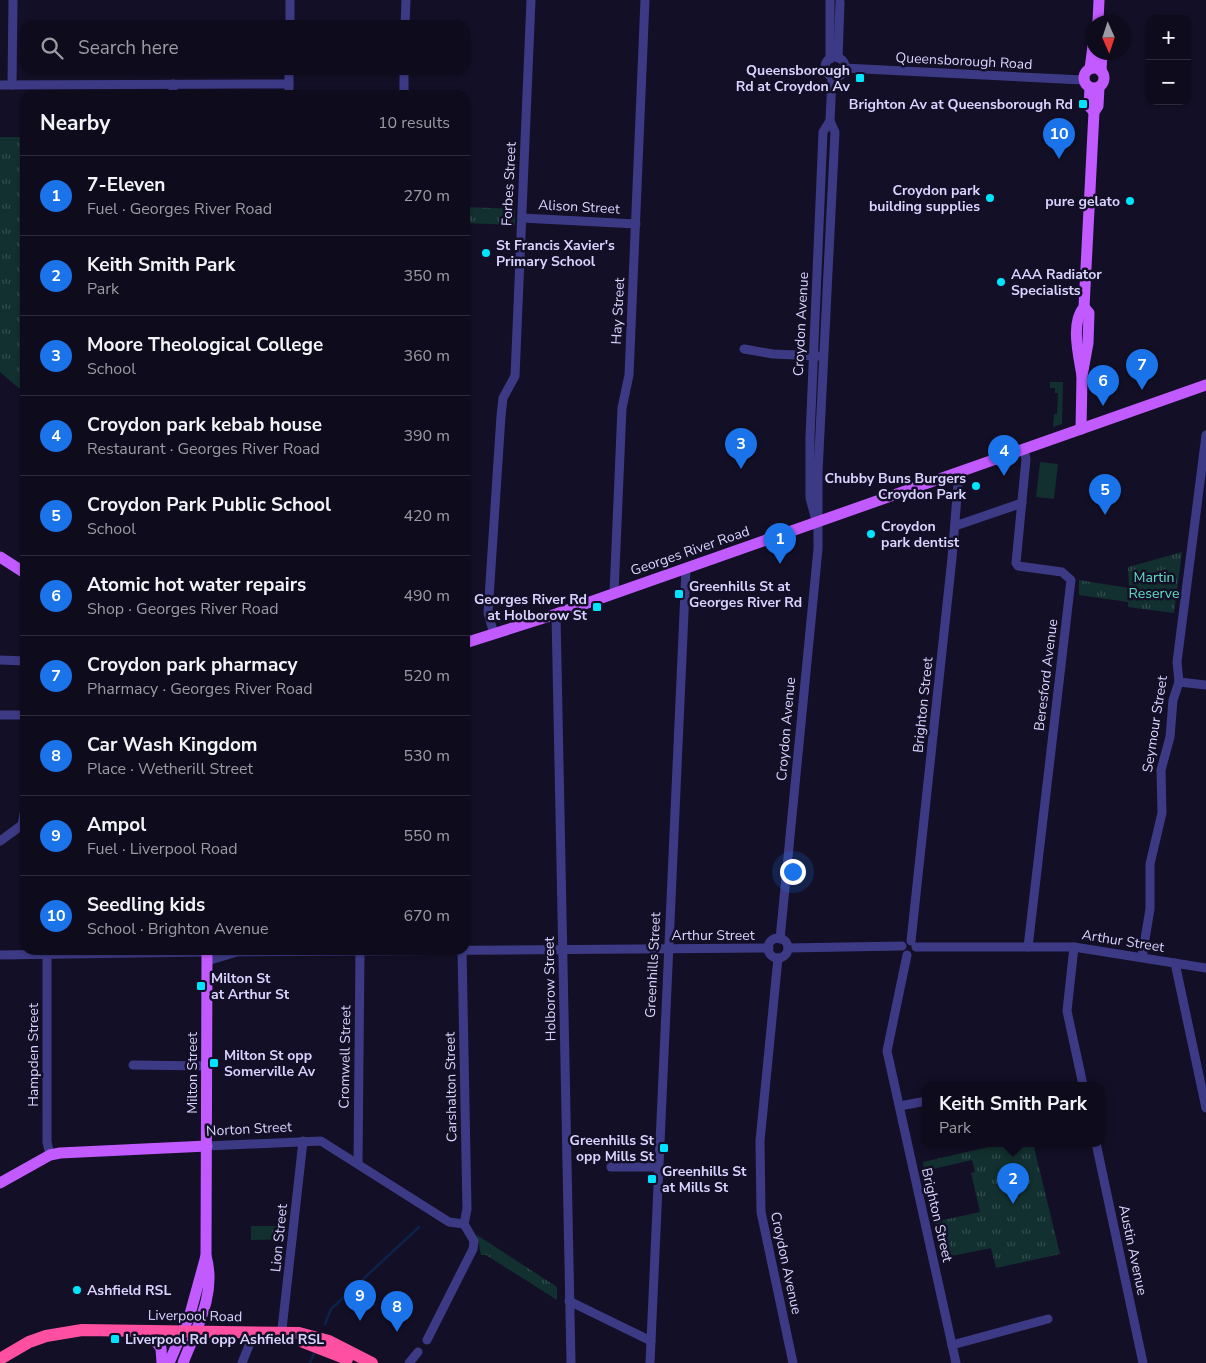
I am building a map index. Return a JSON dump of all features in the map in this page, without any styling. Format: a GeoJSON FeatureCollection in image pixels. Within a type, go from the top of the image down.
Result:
{"type":"FeatureCollection","features":[{"type":"Feature","properties":{"kind":"highway","name":"Liverpool Road"},"geometry":{"type":"LineString","coordinates":[[15,1352],[29,1342],[46,1336],[82,1330],[252,1338],[282,1335],[356,1363]]}},
{"type":"Feature","properties":{"kind":"highway","name":"Liverpool Road"},"geometry":{"type":"LineString","coordinates":[[0,1359],[15,1352],[68,1337],[145,1337],[188,1334],[312,1335],[329,1341],[372,1363]]}},
{"type":"Feature","properties":{"kind":"main road"},"geometry":{"type":"LineString","coordinates":[[1098,15],[1099,0]]}},
{"type":"Feature","properties":{"kind":"main road"},"geometry":{"type":"LineString","coordinates":[[1091,85],[1104,80],[1096,70],[1095,60]]}},
{"type":"Feature","properties":{"kind":"main road"},"geometry":{"type":"LineString","coordinates":[[1096,70],[1099,60]]}},
{"type":"Feature","properties":{"kind":"main road"},"geometry":{"type":"LineString","coordinates":[[1081,430],[1082,376],[1077,344],[1079,313],[1084,308],[1094,112],[1098,106],[1091,85],[1084,74],[1096,70]]}},
{"type":"Feature","properties":{"kind":"main road","name":"Georges River Road"},"geometry":{"type":"LineString","coordinates":[[470,641],[556,614],[1206,385]]}},
{"type":"Feature","properties":{"kind":"main road"},"geometry":{"type":"LineString","coordinates":[[0,557],[20,570]]}},
{"type":"Feature","properties":{"kind":"main road","name":"Milton Street"},"geometry":{"type":"LineString","coordinates":[[188,1334],[206,1256],[207,955]]}},
{"type":"Feature","properties":{"kind":"main road","name":"Norton Street"},"geometry":{"type":"LineString","coordinates":[[0,1183],[50,1156],[60,1153],[207,1146]]}},
{"type":"Feature","properties":{"kind":"main road"},"geometry":{"type":"LineString","coordinates":[[169,1363],[188,1334]]}},
{"type":"Feature","properties":{"kind":"main road"},"geometry":{"type":"LineString","coordinates":[[182,1363],[188,1334]]}},
{"type":"Feature","properties":{"kind":"main road"},"geometry":{"type":"LineString","coordinates":[[145,1337],[156,1342],[161,1348],[162,1363]]}},
{"type":"Feature","properties":{"kind":"street"},"geometry":{"type":"LineString","coordinates":[[12,85],[13,0]]}},
{"type":"Feature","properties":{"kind":"street"},"geometry":{"type":"LineString","coordinates":[[290,0],[290,20]]}},
{"type":"Feature","properties":{"kind":"street"},"geometry":{"type":"LineString","coordinates":[[405,20],[406,0]]}},
{"type":"Feature","properties":{"kind":"street","name":"Forbes Street"},"geometry":{"type":"LineString","coordinates":[[494,634],[488,613],[499,430],[503,398],[516,376],[531,0]]}},
{"type":"Feature","properties":{"kind":"street","name":"Hay Street"},"geometry":{"type":"LineString","coordinates":[[614,593],[622,408],[629,375],[646,0]]}},
{"type":"Feature","properties":{"kind":"street"},"geometry":{"type":"LineString","coordinates":[[834,58],[829,1],[842,1],[834,58],[825,68],[832,76],[840,75],[844,68],[842,61],[834,58]]}},
{"type":"Feature","properties":{"kind":"street","name":"Queensborough Road"},"geometry":{"type":"LineString","coordinates":[[844,68],[1091,85]]}},
{"type":"Feature","properties":{"kind":"street"},"geometry":{"type":"LineString","coordinates":[[289,75],[289,90]]}},
{"type":"Feature","properties":{"kind":"street"},"geometry":{"type":"LineString","coordinates":[[404,75],[404,90]]}},
{"type":"Feature","properties":{"kind":"street","name":"Croydon Avenue"},"geometry":{"type":"LineString","coordinates":[[817,523],[810,498],[810,437],[825,216],[835,132],[830,121],[832,76]]}},
{"type":"Feature","properties":{"kind":"street"},"geometry":{"type":"LineString","coordinates":[[173,84],[173,90]]}},
{"type":"Feature","properties":{"kind":"street"},"geometry":{"type":"LineString","coordinates":[[0,85],[289,84]]}},
{"type":"Feature","properties":{"kind":"street","name":"Croydon Avenue"},"geometry":{"type":"LineString","coordinates":[[780,939],[818,549],[817,523],[824,356],[825,216]]}},
{"type":"Feature","properties":{"kind":"street","name":"Alison Street"},"geometry":{"type":"LineString","coordinates":[[522,218],[636,224]]}},
{"type":"Feature","properties":{"kind":"street"},"geometry":{"type":"LineString","coordinates":[[744,349],[773,354],[824,356]]}},
{"type":"Feature","properties":{"kind":"street","name":"Seymour Street"},"geometry":{"type":"LineString","coordinates":[[1142,957],[1151,904],[1150,864],[1162,812],[1161,770],[1170,736],[1172,700],[1179,682],[1177,662],[1206,436]]}},
{"type":"Feature","properties":{"kind":"street","name":"Beresford Avenue"},"geometry":{"type":"LineString","coordinates":[[1024,450],[1026,459],[1016,564],[1062,572],[1071,580],[1028,947]]}},
{"type":"Feature","properties":{"kind":"street","name":"Brighton Street"},"geometry":{"type":"LineString","coordinates":[[913,944],[959,472]]}},
{"type":"Feature","properties":{"kind":"street"},"geometry":{"type":"LineString","coordinates":[[955,526],[1022,503]]}},
{"type":"Feature","properties":{"kind":"street","name":"Greenhills Street"},"geometry":{"type":"LineString","coordinates":[[650,1363],[686,568]]}},
{"type":"Feature","properties":{"kind":"street","name":"Holborow Street"},"geometry":{"type":"LineString","coordinates":[[556,614],[571,1363]]}},
{"type":"Feature","properties":{"kind":"street"},"geometry":{"type":"LineString","coordinates":[[0,660],[20,660]]}},
{"type":"Feature","properties":{"kind":"street"},"geometry":{"type":"LineString","coordinates":[[1179,682],[1206,685]]}},
{"type":"Feature","properties":{"kind":"street"},"geometry":{"type":"LineString","coordinates":[[0,715],[20,715]]}},
{"type":"Feature","properties":{"kind":"street"},"geometry":{"type":"LineString","coordinates":[[0,841],[20,828]]}},
{"type":"Feature","properties":{"kind":"street"},"geometry":{"type":"LineString","coordinates":[[780,939],[786,943],[788,948],[786,954],[778,958],[770,954],[769,948],[774,940],[780,939]]}},
{"type":"Feature","properties":{"kind":"street"},"geometry":{"type":"LineString","coordinates":[[788,948],[902,946],[904,942],[913,944],[914,953],[907,955],[902,951],[902,946]]}},
{"type":"Feature","properties":{"kind":"street","name":"Arthur Street"},"geometry":{"type":"LineString","coordinates":[[913,944],[1074,947],[1206,968]]}},
{"type":"Feature","properties":{"kind":"street"},"geometry":{"type":"LineString","coordinates":[[1074,947],[1067,1011],[1082,1082]]}},
{"type":"Feature","properties":{"kind":"street","name":"Arthur Street"},"geometry":{"type":"LineString","coordinates":[[470,950],[769,948]]}},
{"type":"Feature","properties":{"kind":"street","name":"Arthur Street"},"geometry":{"type":"LineString","coordinates":[[0,955],[20,955]]}},
{"type":"Feature","properties":{"kind":"street","name":"Hampden Street"},"geometry":{"type":"LineString","coordinates":[[47,955],[46,1142],[50,1156]]}},
{"type":"Feature","properties":{"kind":"street","name":"Cromwell Street"},"geometry":{"type":"LineString","coordinates":[[358,1164],[360,955]]}},
{"type":"Feature","properties":{"kind":"street","name":"Carshalton Street"},"geometry":{"type":"LineString","coordinates":[[462,955],[466,1204],[464,1224]]}},
{"type":"Feature","properties":{"kind":"street","name":"Brighton Street"},"geometry":{"type":"LineString","coordinates":[[907,955],[887,1051],[956,1363]]}},
{"type":"Feature","properties":{"kind":"street","name":"Croydon Avenue"},"geometry":{"type":"LineString","coordinates":[[778,958],[760,1141],[761,1212],[793,1363]]}},
{"type":"Feature","properties":{"kind":"street"},"geometry":{"type":"LineString","coordinates":[[1175,963],[1206,1108]]}},
{"type":"Feature","properties":{"kind":"street"},"geometry":{"type":"LineString","coordinates":[[133,1066],[207,1066]]}},
{"type":"Feature","properties":{"kind":"street"},"geometry":{"type":"LineString","coordinates":[[900,1106],[922,1102]]}},
{"type":"Feature","properties":{"kind":"street","name":"Lion Street"},"geometry":{"type":"LineString","coordinates":[[282,1335],[303,1141]]}},
{"type":"Feature","properties":{"kind":"street","name":"Norton Street"},"geometry":{"type":"LineString","coordinates":[[207,1146],[321,1141],[449,1222],[464,1224]]}},
{"type":"Feature","properties":{"kind":"street","name":"Austin Avenue"},"geometry":{"type":"LineString","coordinates":[[1097,1147],[1143,1363]]}},
{"type":"Feature","properties":{"kind":"street"},"geometry":{"type":"LineString","coordinates":[[611,1167],[658,1167]]}},
{"type":"Feature","properties":{"kind":"street"},"geometry":{"type":"LineString","coordinates":[[427,1340],[470,1255],[474,1240],[464,1224]]}},
{"type":"Feature","properties":{"kind":"street"},"geometry":{"type":"LineString","coordinates":[[569,1301],[651,1341]]}},
{"type":"Feature","properties":{"kind":"street"},"geometry":{"type":"LineString","coordinates":[[952,1345],[1048,1319]]}},
{"type":"Feature","properties":{"kind":"street"},"geometry":{"type":"LineString","coordinates":[[243,1359],[252,1338]]}},
{"type":"Feature","properties":{"kind":"street"},"geometry":{"type":"LineString","coordinates":[[409,1363],[418,1352]]}},
{"type":"Feature","properties":{"kind":"green space"},"geometry":{"type":"Polygon","coordinates":[[[0,137],[20,137],[20,389],[0,372],[0,137]]]}},
{"type":"Feature","properties":{"kind":"green space"},"geometry":{"type":"Polygon","coordinates":[[[470,207],[515,209],[515,225],[470,223],[470,207]]]}},
{"type":"Feature","properties":{"kind":"green space"},"geometry":{"type":"Polygon","coordinates":[[[1050,382],[1063,382],[1062,424],[1053,427],[1054,414],[1057,414],[1058,393],[1055,393],[1055,388],[1050,388],[1050,382]]]}},
{"type":"Feature","properties":{"kind":"green space"},"geometry":{"type":"Polygon","coordinates":[[[1040,462],[1058,464],[1054,499],[1036,497],[1040,462]]]}},
{"type":"Feature","properties":{"kind":"green space","name":"Martin Reserve"},"geometry":{"type":"Polygon","coordinates":[[[1182,552],[1174,613],[1128,607],[1128,602],[1079,595],[1079,580],[1129,588],[1128,567],[1182,552]]]}},
{"type":"Feature","properties":{"kind":"green space"},"geometry":{"type":"Polygon","coordinates":[[[989,1147],[1034,1147],[1060,1254],[996,1268],[991,1248],[942,1258],[934,1222],[980,1212],[971,1173],[975,1172],[972,1160],[924,1171],[923,1162],[989,1147]]]}},
{"type":"Feature","properties":{"kind":"green space"},"geometry":{"type":"Polygon","coordinates":[[[251,1226],[287,1226],[286,1239],[251,1240],[251,1226]]]}},
{"type":"Feature","properties":{"kind":"green space"},"geometry":{"type":"Polygon","coordinates":[[[477,1235],[557,1287],[557,1300],[486,1255],[481,1255],[477,1235]]]}},
{"type":"Feature","properties":{"kind":"waterway"},"geometry":{"type":"LineString","coordinates":[[325,1324],[331,1309],[419,1227]]}},
{"type":"Feature","properties":{"kind":"waterway"},"geometry":{"type":"LineString","coordinates":[[310,1363],[314,1353]]}},
{"type":"Feature","properties":{"kind":"place","name":"Queensborough Rd at Croydon Av"},"geometry":{"type":"Point","coordinates":[860,78]}},
{"type":"Feature","properties":{"kind":"place","name":"Brighton Av at Queensborough Rd"},"geometry":{"type":"Point","coordinates":[1083,104]}},
{"type":"Feature","properties":{"kind":"place","name":"Seedling kids"},"geometry":{"type":"Point","coordinates":[1059,159]}},
{"type":"Feature","properties":{"kind":"place","name":"Croydon park building supplies"},"geometry":{"type":"Point","coordinates":[990,198]}},
{"type":"Feature","properties":{"kind":"place","name":"pure gelato"},"geometry":{"type":"Point","coordinates":[1130,201]}},
{"type":"Feature","properties":{"kind":"place","name":"St Francis Xavier's Primary School"},"geometry":{"type":"Point","coordinates":[486,253]}},
{"type":"Feature","properties":{"kind":"place","name":"AAA Radiator Specialists"},"geometry":{"type":"Point","coordinates":[1001,282]}},
{"type":"Feature","properties":{"kind":"place","name":"Croydon park pharmacy"},"geometry":{"type":"Point","coordinates":[1142,390]}},
{"type":"Feature","properties":{"kind":"place","name":"Atomic hot water repairs"},"geometry":{"type":"Point","coordinates":[1103,406]}},
{"type":"Feature","properties":{"kind":"place","name":"Moore Theological College"},"geometry":{"type":"Point","coordinates":[741,469]}},
{"type":"Feature","properties":{"kind":"place","name":"Croydon park kebab house"},"geometry":{"type":"Point","coordinates":[1004,476]}},
{"type":"Feature","properties":{"kind":"place","name":"Chubby Buns Burgers Croydon Park"},"geometry":{"type":"Point","coordinates":[976,486]}},
{"type":"Feature","properties":{"kind":"place","name":"Croydon Park Public School"},"geometry":{"type":"Point","coordinates":[1105,515]}},
{"type":"Feature","properties":{"kind":"place","name":"Croydon park dentist"},"geometry":{"type":"Point","coordinates":[871,534]}},
{"type":"Feature","properties":{"kind":"place","name":"7-Eleven"},"geometry":{"type":"Point","coordinates":[780,564]}},
{"type":"Feature","properties":{"kind":"place","name":"Greenhills St at Georges River Rd"},"geometry":{"type":"Point","coordinates":[679,594]}},
{"type":"Feature","properties":{"kind":"place","name":"Georges River Rd at Holborow St"},"geometry":{"type":"Point","coordinates":[597,607]}},
{"type":"Feature","properties":{"kind":"place","name":"Milton St at Arthur St"},"geometry":{"type":"Point","coordinates":[201,986]}},
{"type":"Feature","properties":{"kind":"place","name":"Milton St opp Somerville Av"},"geometry":{"type":"Point","coordinates":[214,1063]}},
{"type":"Feature","properties":{"kind":"place","name":"Greenhills St opp Mills St"},"geometry":{"type":"Point","coordinates":[664,1148]}},
{"type":"Feature","properties":{"kind":"place","name":"Greenhills St at Mills St"},"geometry":{"type":"Point","coordinates":[652,1179]}},
{"type":"Feature","properties":{"kind":"place","name":"Keith Smith Park"},"geometry":{"type":"Point","coordinates":[1013,1204]}},
{"type":"Feature","properties":{"kind":"place","name":"Ashfield RSL"},"geometry":{"type":"Point","coordinates":[77,1290]}},
{"type":"Feature","properties":{"kind":"place","name":"Ampol"},"geometry":{"type":"Point","coordinates":[360,1321]}},
{"type":"Feature","properties":{"kind":"place","name":"Car Wash Kingdom"},"geometry":{"type":"Point","coordinates":[397,1332]}},
{"type":"Feature","properties":{"kind":"place","name":"Liverpool Rd opp Ashfield RSL"},"geometry":{"type":"Point","coordinates":[115,1339]}}]}
